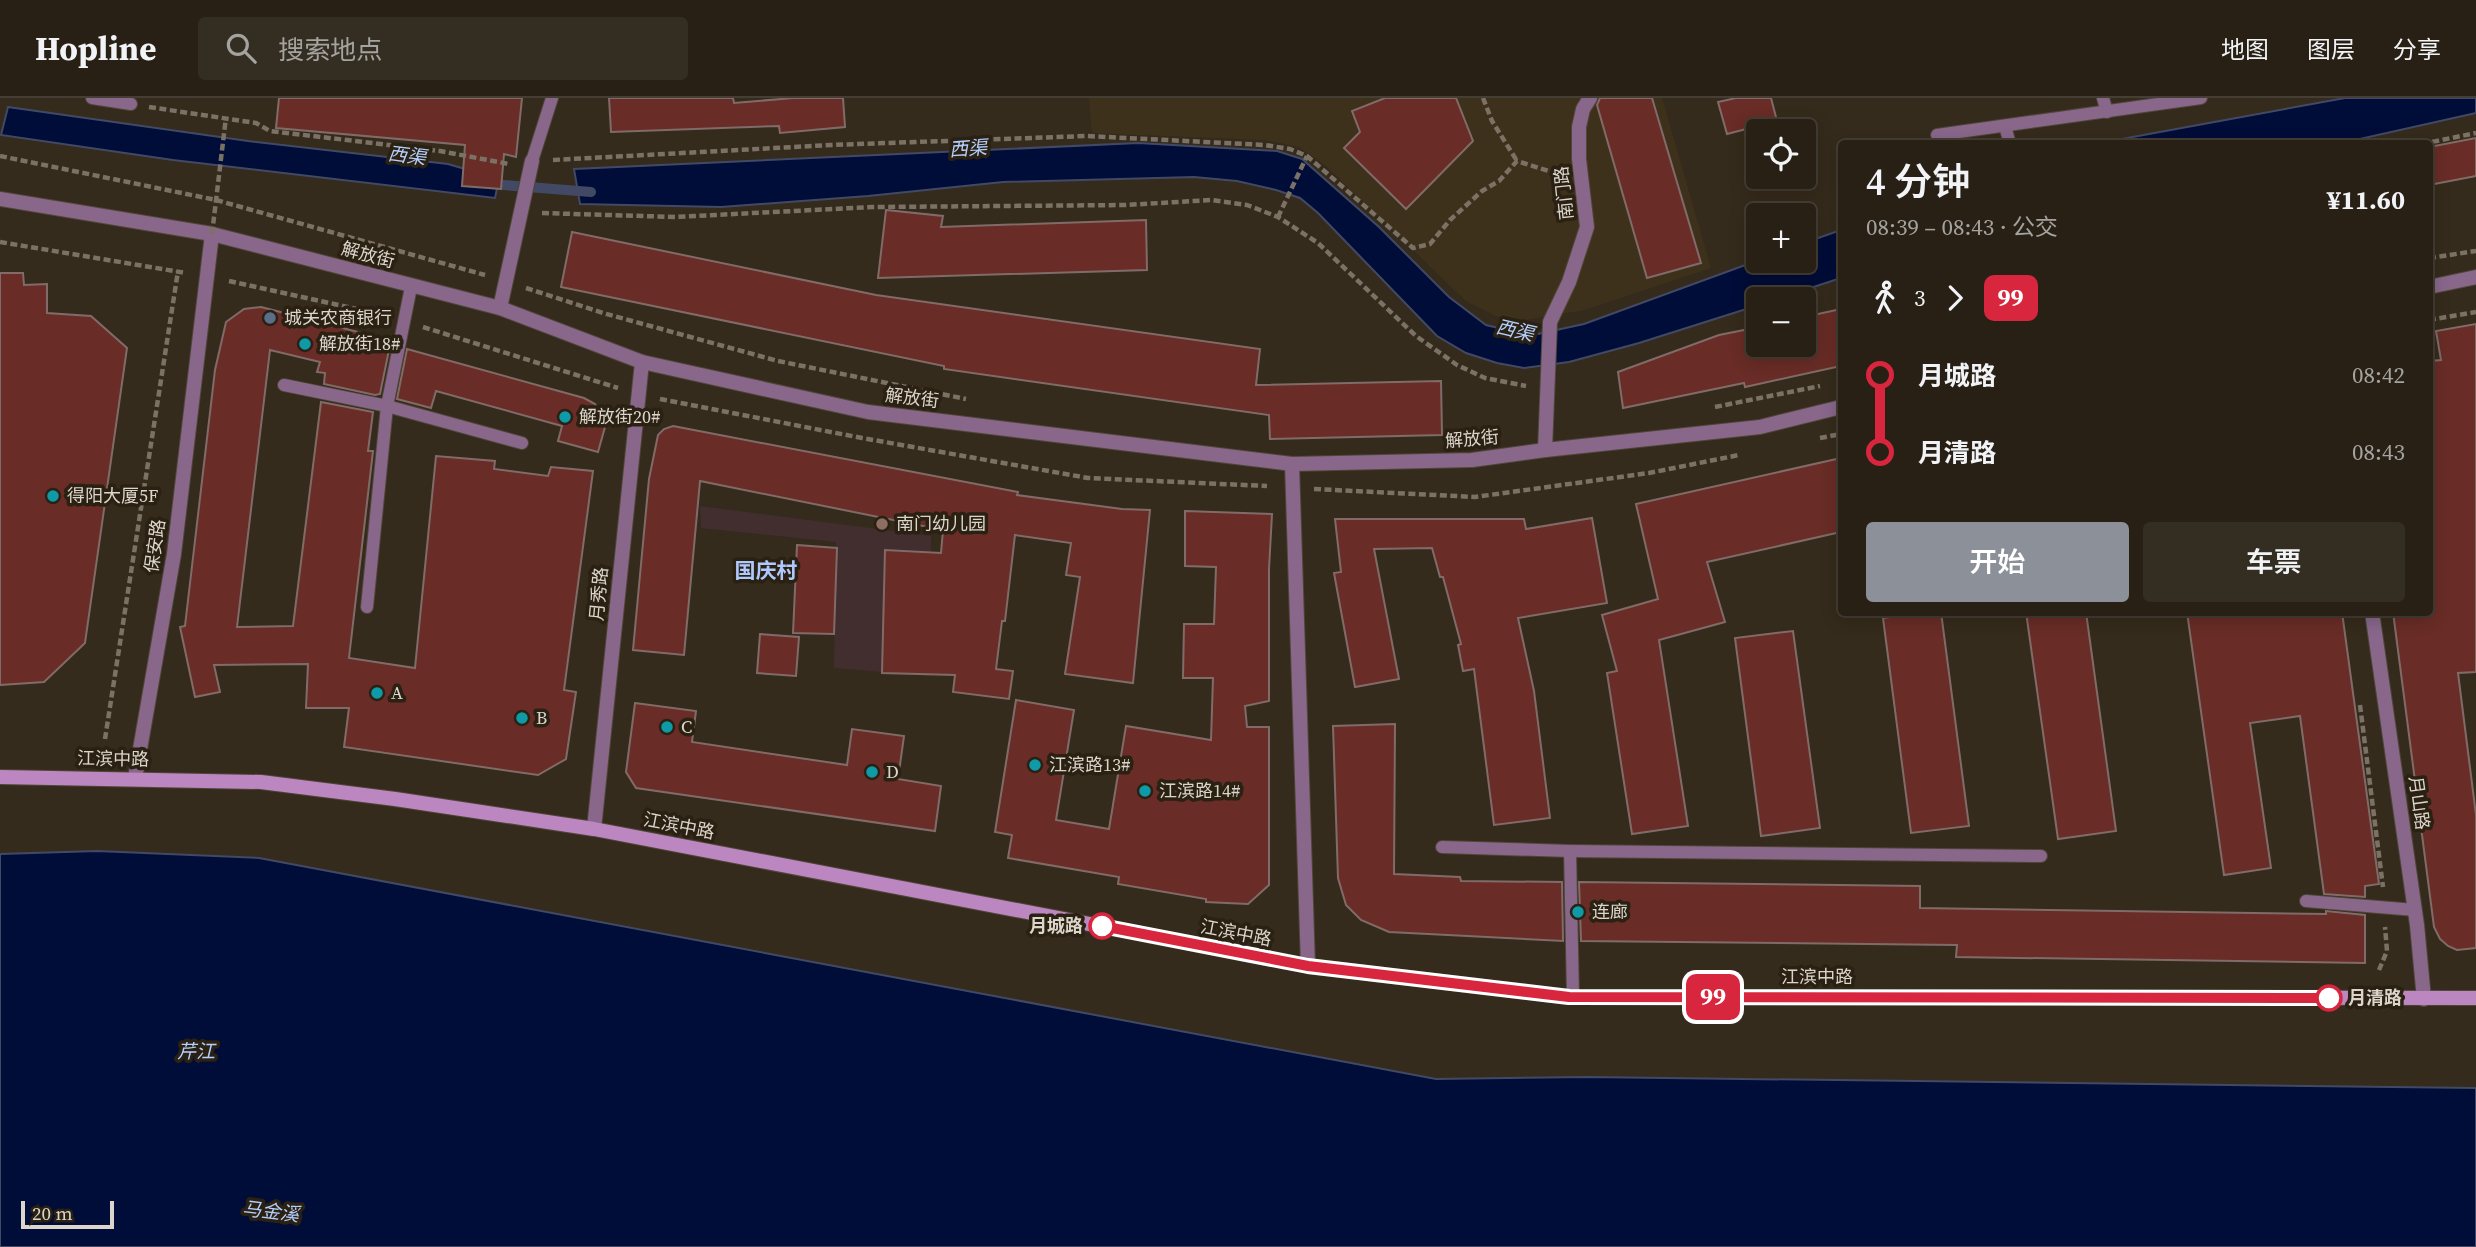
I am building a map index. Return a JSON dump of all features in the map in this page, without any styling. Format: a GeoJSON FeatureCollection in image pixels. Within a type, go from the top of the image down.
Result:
{"type":"FeatureCollection","features":[{"type":"Feature","properties":{"kind":"main road","name":"江滨中路"},"geometry":{"type":"LineString","coordinates":[[0,777],[261,782],[395,799],[594,829],[1308,966],[1573,997],[2476,998]]}},
{"type":"Feature","properties":{"kind":"street","name":"南门路"},"geometry":{"type":"LineString","coordinates":[[1547,390],[1550,322],[1569,282],[1587,227],[1581,182],[1579,127],[1583,108],[1590,98]]}},
{"type":"Feature","properties":{"kind":"street"},"geometry":{"type":"LineString","coordinates":[[500,308],[532,161]]}},
{"type":"Feature","properties":{"kind":"street","name":"解放街"},"geometry":{"type":"LineString","coordinates":[[0,199],[212,234],[500,308],[642,362],[868,412],[1292,464],[1472,460],[1760,427],[1838,408]]}},
{"type":"Feature","properties":{"kind":"street","name":"保安路"},"geometry":{"type":"LineString","coordinates":[[135,778],[174,554],[212,234]]}},
{"type":"Feature","properties":{"kind":"street"},"geometry":{"type":"LineString","coordinates":[[2433,286],[2476,277]]}},
{"type":"Feature","properties":{"kind":"street","name":"月秀路"},"geometry":{"type":"LineString","coordinates":[[594,829],[642,362]]}},
{"type":"Feature","properties":{"kind":"street"},"geometry":{"type":"LineString","coordinates":[[1545,450],[1547,390]]}},
{"type":"Feature","properties":{"kind":"street"},"geometry":{"type":"LineString","coordinates":[[1292,464],[1308,966]]}},
{"type":"Feature","properties":{"kind":"street","name":"月山路"},"geometry":{"type":"LineString","coordinates":[[2373,616],[2424,999]]}},
{"type":"Feature","properties":{"kind":"lane"},"geometry":{"type":"LineString","coordinates":[[92,98],[131,104]]}},
{"type":"Feature","properties":{"kind":"lane"},"geometry":{"type":"LineString","coordinates":[[532,161],[552,98]]}},
{"type":"Feature","properties":{"kind":"lane"},"geometry":{"type":"LineString","coordinates":[[2103,98],[2107,113]]}},
{"type":"Feature","properties":{"kind":"lane"},"geometry":{"type":"LineString","coordinates":[[1937,135],[2201,98]]}},
{"type":"Feature","properties":{"kind":"lane"},"geometry":{"type":"LineString","coordinates":[[2005,126],[2009,140]]}},
{"type":"Feature","properties":{"kind":"lane"},"geometry":{"type":"LineString","coordinates":[[367,607],[387,406],[411,287]]}},
{"type":"Feature","properties":{"kind":"lane"},"geometry":{"type":"LineString","coordinates":[[284,385],[387,406],[523,443]]}},
{"type":"Feature","properties":{"kind":"lane"},"geometry":{"type":"LineString","coordinates":[[1442,846],[1570,851],[2041,856]]}},
{"type":"Feature","properties":{"kind":"lane"},"geometry":{"type":"LineString","coordinates":[[1570,851],[1573,997]]}},
{"type":"Feature","properties":{"kind":"lane"},"geometry":{"type":"LineString","coordinates":[[2306,901],[2414,910]]}},
{"type":"Feature","properties":{"kind":"path"},"geometry":{"type":"LineString","coordinates":[[1483,98],[1492,121],[1517,161],[1581,182]]}},
{"type":"Feature","properties":{"kind":"path"},"geometry":{"type":"LineString","coordinates":[[131,104],[226,117],[256,123],[270,131],[440,151],[510,164],[831,145],[1087,136],[1265,145],[1290,149],[1307,156],[1413,248],[1430,244],[1450,220],[1482,191],[1499,181],[1517,161]]}},
{"type":"Feature","properties":{"kind":"path"},"geometry":{"type":"LineString","coordinates":[[212,234],[226,117]]}},
{"type":"Feature","properties":{"kind":"path"},"geometry":{"type":"LineString","coordinates":[[2433,142],[2476,133]]}},
{"type":"Feature","properties":{"kind":"path"},"geometry":{"type":"LineString","coordinates":[[0,156],[216,200],[489,276]]}},
{"type":"Feature","properties":{"kind":"path"},"geometry":{"type":"LineString","coordinates":[[1278,217],[1307,156]]}},
{"type":"Feature","properties":{"kind":"path"},"geometry":{"type":"LineString","coordinates":[[520,212],[675,217],[873,206],[1125,205],[1212,200],[1247,205],[1278,217],[1318,243],[1416,336],[1457,365],[1485,378],[1547,390]]}},
{"type":"Feature","properties":{"kind":"path"},"geometry":{"type":"LineString","coordinates":[[0,242],[178,271],[105,740]]}},
{"type":"Feature","properties":{"kind":"path"},"geometry":{"type":"LineString","coordinates":[[2433,257],[2476,251]]}},
{"type":"Feature","properties":{"kind":"path"},"geometry":{"type":"LineString","coordinates":[[514,285],[603,313],[778,361],[976,401]]}},
{"type":"Feature","properties":{"kind":"path"},"geometry":{"type":"LineString","coordinates":[[2433,319],[2476,312]]}},
{"type":"Feature","properties":{"kind":"path"},"geometry":{"type":"LineString","coordinates":[[1709,408],[1828,384]]}},
{"type":"Feature","properties":{"kind":"path"},"geometry":{"type":"LineString","coordinates":[[2358,692],[2382,877],[2387,951],[2379,970]]}},
{"type":"Feature","properties":{"kind":"shaded area"},"geometry":{"type":"Polygon","coordinates":[[[1089,98],[1662,98],[1711,268],[1584,310],[1525,320],[1496,316],[1466,301],[1325,165],[1299,147],[1265,140],[1092,133],[1089,98]]]}},
{"type":"Feature","properties":{"kind":"shaded area"},"geometry":{"type":"Polygon","coordinates":[[[700,506],[931,536],[930,676],[834,668],[836,542],[701,528],[700,506]]]}},
{"type":"Feature","properties":{"kind":"water"},"geometry":{"type":"Polygon","coordinates":[[[2345,98],[2476,98],[2476,113],[2355,140],[2116,140],[2345,98]]]}},
{"type":"Feature","properties":{"kind":"water"},"geometry":{"type":"Polygon","coordinates":[[[8,107],[248,141],[448,164],[499,179],[495,198],[173,160],[1,135],[8,107]]]}},
{"type":"Feature","properties":{"kind":"water"},"geometry":{"type":"Polygon","coordinates":[[[1138,143],[1277,151],[1302,159],[1379,227],[1449,297],[1486,325],[1515,332],[1538,334],[1584,324],[1746,265],[1746,273],[1816,273],[1816,239],[1838,231],[1838,279],[1814,287],[1746,287],[1746,309],[1569,362],[1524,368],[1466,353],[1437,336],[1318,213],[1300,198],[1237,181],[1194,177],[1003,182],[721,207],[580,204],[574,169],[1138,143]]]}},
{"type":"Feature","properties":{"kind":"water","name":"芹江"},"geometry":{"type":"Polygon","coordinates":[[[97,851],[259,858],[1436,1079],[1588,1077],[2476,1088],[2476,1247],[0,1247],[0,854],[97,851]]]}},
{"type":"Feature","properties":{"kind":"building"},"geometry":{"type":"Polygon","coordinates":[[[279,98],[522,98],[516,157],[504,154],[501,189],[462,186],[465,145],[276,128],[279,98]]]}},
{"type":"Feature","properties":{"kind":"building"},"geometry":{"type":"Polygon","coordinates":[[[609,98],[733,98],[734,103],[793,98],[843,98],[845,127],[780,133],[779,126],[611,132],[609,98]]]}},
{"type":"Feature","properties":{"kind":"building"},"geometry":{"type":"Polygon","coordinates":[[[1385,98],[1456,98],[1473,141],[1406,209],[1344,148],[1360,132],[1352,111],[1385,98]]]}},
{"type":"Feature","properties":{"kind":"building"},"geometry":{"type":"Polygon","coordinates":[[[1600,98],[1652,98],[1701,263],[1647,278],[1597,105],[1600,98]]]}},
{"type":"Feature","properties":{"kind":"building"},"geometry":{"type":"Polygon","coordinates":[[[1736,98],[1771,98],[1776,119],[1746,119],[1746,129],[1727,134],[1718,102],[1736,98]]]}},
{"type":"Feature","properties":{"kind":"building"},"geometry":{"type":"Polygon","coordinates":[[[2476,138],[2476,176],[2433,184],[2433,146],[2476,138]]]}},
{"type":"Feature","properties":{"kind":"building"},"geometry":{"type":"Polygon","coordinates":[[[886,210],[943,216],[941,227],[1146,220],[1147,270],[878,278],[886,210]]]}},
{"type":"Feature","properties":{"kind":"building"},"geometry":{"type":"Polygon","coordinates":[[[572,232],[876,295],[1260,349],[1256,385],[1441,381],[1442,435],[1270,439],[1269,415],[944,369],[944,366],[561,287],[572,232]]]}},
{"type":"Feature","properties":{"kind":"building","name":"得阳大厦5F"},"geometry":{"type":"Polygon","coordinates":[[[0,273],[23,273],[24,285],[47,284],[47,313],[91,316],[127,348],[85,643],[44,682],[0,685],[0,273]]]}},
{"type":"Feature","properties":{"kind":"building"},"geometry":{"type":"Polygon","coordinates":[[[261,307],[389,340],[390,345],[380,394],[375,395],[324,384],[325,373],[317,372],[320,362],[270,350],[237,627],[293,626],[321,402],[373,412],[368,451],[373,451],[349,658],[415,668],[436,456],[495,461],[494,469],[548,476],[551,467],[593,471],[564,690],[576,692],[566,759],[538,775],[344,747],[349,708],[306,708],[308,664],[214,665],[220,692],[195,697],[180,627],[185,626],[215,370],[226,322],[244,309],[261,307]]]}},
{"type":"Feature","properties":{"kind":"building"},"geometry":{"type":"Polygon","coordinates":[[[1838,310],[1838,367],[1745,387],[1744,383],[1623,408],[1618,372],[1719,335],[1746,330],[1746,357],[1816,357],[1816,314],[1838,310]]]}},
{"type":"Feature","properties":{"kind":"building"},"geometry":{"type":"Polygon","coordinates":[[[2476,324],[2476,672],[2458,673],[2476,815],[2476,948],[2457,950],[2440,939],[2434,927],[2394,616],[2433,616],[2433,361],[2441,360],[2436,331],[2476,324]]]}},
{"type":"Feature","properties":{"kind":"building","name":"解放街20#"},"geometry":{"type":"Polygon","coordinates":[[[407,349],[584,398],[595,404],[605,427],[598,452],[558,441],[562,426],[436,391],[431,408],[397,399],[407,349]]]}},
{"type":"Feature","properties":{"kind":"building"},"geometry":{"type":"Polygon","coordinates":[[[673,426],[1018,492],[1017,495],[1122,509],[1150,510],[1133,683],[1065,674],[1080,577],[1066,575],[1071,543],[1015,535],[1005,621],[1002,621],[996,669],[1013,671],[1009,699],[953,692],[955,675],[882,673],[885,550],[941,553],[943,530],[700,481],[684,655],[633,650],[649,479],[658,435],[673,426]]]}},
{"type":"Feature","properties":{"kind":"building"},"geometry":{"type":"Polygon","coordinates":[[[1838,459],[1838,533],[1707,562],[1725,622],[1659,640],[1688,826],[1632,834],[1607,673],[1617,671],[1602,615],[1658,599],[1636,504],[1838,459]]]}},
{"type":"Feature","properties":{"kind":"building"},"geometry":{"type":"Polygon","coordinates":[[[1185,511],[1272,514],[1269,569],[1269,701],[1245,706],[1247,727],[1269,727],[1269,885],[1248,904],[1206,902],[1206,899],[1118,884],[1119,877],[1008,858],[1012,835],[995,832],[1016,700],[1074,710],[1056,820],[1109,829],[1126,726],[1211,740],[1213,678],[1183,678],[1184,624],[1214,624],[1216,567],[1185,566],[1185,511]]]}},
{"type":"Feature","properties":{"kind":"building"},"geometry":{"type":"Polygon","coordinates":[[[1592,518],[1607,603],[1518,618],[1534,691],[1550,818],[1494,825],[1474,669],[1463,671],[1458,645],[1461,644],[1443,577],[1440,577],[1432,548],[1374,549],[1399,679],[1355,687],[1334,573],[1341,572],[1335,519],[1524,519],[1526,529],[1592,518]]]}},
{"type":"Feature","properties":{"kind":"building"},"geometry":{"type":"Polygon","coordinates":[[[797,545],[837,548],[834,634],[793,633],[797,545]]]}},
{"type":"Feature","properties":{"kind":"building"},"geometry":{"type":"Polygon","coordinates":[[[1942,616],[1969,826],[1911,833],[1883,618],[1942,616]]]}},
{"type":"Feature","properties":{"kind":"building"},"geometry":{"type":"Polygon","coordinates":[[[2027,616],[2087,616],[2116,831],[2058,839],[2027,616]]]}},
{"type":"Feature","properties":{"kind":"building"},"geometry":{"type":"Polygon","coordinates":[[[2188,616],[2343,616],[2379,884],[2365,886],[2365,897],[2324,894],[2300,716],[2250,723],[2271,868],[2224,875],[2188,616]]]}},
{"type":"Feature","properties":{"kind":"building"},"geometry":{"type":"Polygon","coordinates":[[[1793,631],[1820,828],[1761,836],[1735,638],[1793,631]]]}},
{"type":"Feature","properties":{"kind":"building"},"geometry":{"type":"Polygon","coordinates":[[[760,634],[799,637],[796,676],[757,673],[760,634]]]}},
{"type":"Feature","properties":{"kind":"building"},"geometry":{"type":"Polygon","coordinates":[[[635,703],[696,711],[692,742],[847,765],[852,729],[904,736],[898,779],[941,786],[935,831],[636,788],[626,772],[635,703]]]}},
{"type":"Feature","properties":{"kind":"building"},"geometry":{"type":"Polygon","coordinates":[[[1395,724],[1394,874],[1460,877],[1461,881],[1562,882],[1563,941],[1389,932],[1361,920],[1346,905],[1338,878],[1333,726],[1395,724]]]}},
{"type":"Feature","properties":{"kind":"building"},"geometry":{"type":"Polygon","coordinates":[[[1579,882],[1920,886],[1920,908],[2326,914],[2326,911],[2365,915],[2365,963],[1956,957],[1957,945],[1581,941],[1579,882]]]}},
{"type":"Feature","properties":{"kind":"waterway","name":"西渠"},"geometry":{"type":"LineString","coordinates":[[491,184],[591,192]]}},
{"type":"Feature","properties":{"kind":"bus line","name":"99"},"geometry":{"type":"LineString","coordinates":[[1102,926],[1308,966],[1569,997],[2329,998]]}},
{"type":"Feature","properties":{"kind":"place","name":"城关农商银行"},"geometry":{"type":"Point","coordinates":[270,318]}},
{"type":"Feature","properties":{"kind":"place","name":"解放街18#"},"geometry":{"type":"Point","coordinates":[305,344]}},
{"type":"Feature","properties":{"kind":"place","name":"解放街20#"},"geometry":{"type":"Point","coordinates":[565,417]}},
{"type":"Feature","properties":{"kind":"place","name":"得阳大厦5F"},"geometry":{"type":"Point","coordinates":[53,496]}},
{"type":"Feature","properties":{"kind":"place","name":"南门幼儿园"},"geometry":{"type":"Point","coordinates":[882,524]}},
{"type":"Feature","properties":{"kind":"place","name":"A"},"geometry":{"type":"Point","coordinates":[377,693]}},
{"type":"Feature","properties":{"kind":"place","name":"B"},"geometry":{"type":"Point","coordinates":[522,718]}},
{"type":"Feature","properties":{"kind":"place","name":"C"},"geometry":{"type":"Point","coordinates":[667,727]}},
{"type":"Feature","properties":{"kind":"place","name":"江滨路13#"},"geometry":{"type":"Point","coordinates":[1035,765]}},
{"type":"Feature","properties":{"kind":"place","name":"D"},"geometry":{"type":"Point","coordinates":[872,772]}},
{"type":"Feature","properties":{"kind":"place","name":"江滨路14#"},"geometry":{"type":"Point","coordinates":[1145,791]}},
{"type":"Feature","properties":{"kind":"place","name":"连廊"},"geometry":{"type":"Point","coordinates":[1578,912]}},
{"type":"Feature","properties":{"kind":"place","name":"月城路"},"geometry":{"type":"Point","coordinates":[1102,926]}},
{"type":"Feature","properties":{"kind":"place","name":"月清路"},"geometry":{"type":"Point","coordinates":[2329,998]}},
{"type":"Feature","properties":{"kind":"district","name":"国庆村"},"geometry":{"type":"Point","coordinates":[766,571]}},
{"type":"Feature","properties":{"kind":"water label","name":"马金溪"},"geometry":{"type":"Point","coordinates":[271,1211]}}]}
